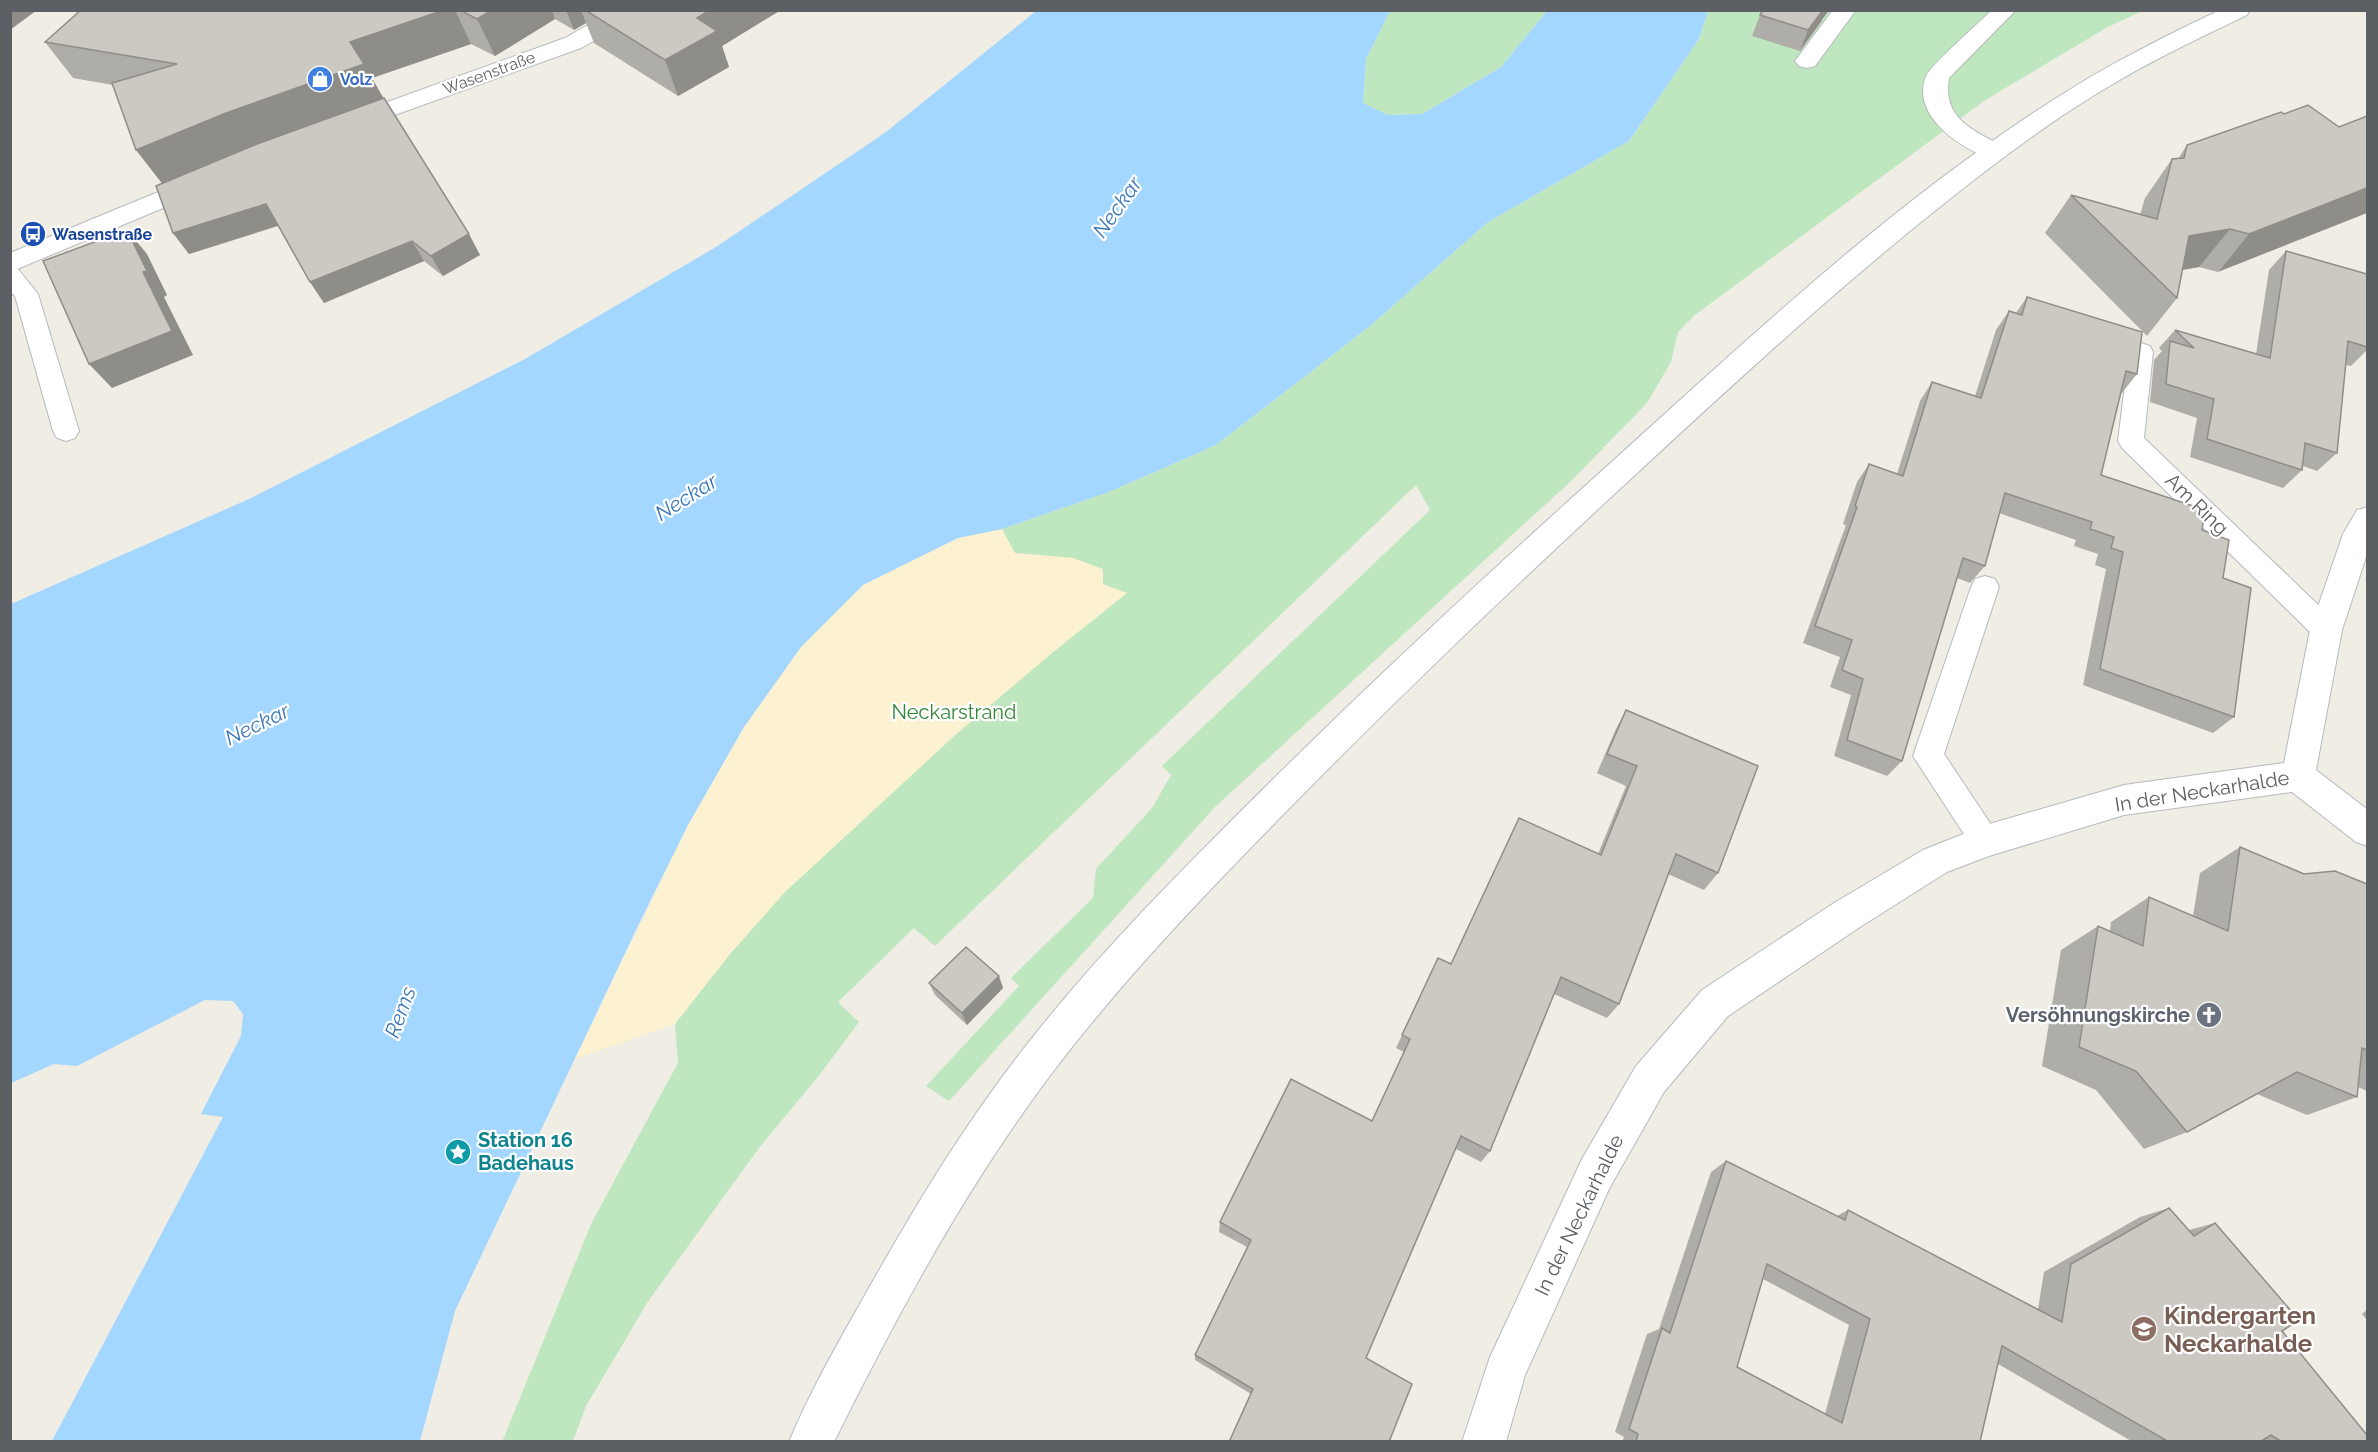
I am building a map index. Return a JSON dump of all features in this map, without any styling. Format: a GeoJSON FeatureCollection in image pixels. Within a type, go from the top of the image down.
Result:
{"type":"FeatureCollection","features":[{"type":"Feature","properties":{"kind":"street","name":"Wasenstraße"},"geometry":{"type":"LineString","coordinates":[[324,133],[573,43],[631,10]]}},
{"type":"Feature","properties":{"kind":"street"},"geometry":{"type":"LineString","coordinates":[[1807,61],[1845,10]]}},
{"type":"Feature","properties":{"kind":"street"},"geometry":{"type":"LineString","coordinates":[[1995,152],[1958,131],[1939,110],[1933,90],[1938,76],[2005,10]]}},
{"type":"Feature","properties":{"kind":"street"},"geometry":{"type":"LineString","coordinates":[[811,1442],[849,1364],[931,1220],[989,1130],[1068,1023],[1158,918],[1340,735],[1526,556],[1873,246],[1995,152],[2082,92],[2179,38],[2239,10]]}},
{"type":"Feature","properties":{"kind":"street"},"geometry":{"type":"LineString","coordinates":[[10,263],[218,175]]}},
{"type":"Feature","properties":{"kind":"street"},"geometry":{"type":"LineString","coordinates":[[2298,776],[2326,630],[2358,534],[2367,518]]}},
{"type":"Feature","properties":{"kind":"street","name":"In der Neckarhalde"},"geometry":{"type":"LineString","coordinates":[[1484,1442],[1505,1372],[1596,1173],[1650,1079],[1715,1003],[1847,915],[1935,861],[1986,841],[2124,800],[2298,776],[2367,831]]}},
{"type":"Feature","properties":{"kind":"lane"},"geometry":{"type":"LineString","coordinates":[[10,275],[26,294],[66,431]]}},
{"type":"Feature","properties":{"kind":"lane","name":"Am Ring"},"geometry":{"type":"LineString","coordinates":[[2141,352],[2131,441],[2326,630]]}},
{"type":"Feature","properties":{"kind":"lane"},"geometry":{"type":"LineString","coordinates":[[1985,587],[1928,756],[1986,841]]}},
{"type":"Feature","properties":{"kind":"green space"},"geometry":{"type":"Polygon","coordinates":[[[1390,11],[1547,11],[1501,67],[1422,114],[1388,115],[1363,103],[1366,59],[1390,11]]]}},
{"type":"Feature","properties":{"kind":"green space","name":"Neckarstrand"},"geometry":{"type":"Polygon","coordinates":[[[1708,11],[2142,11],[2106,28],[1984,101],[1695,315],[1678,332],[1671,362],[1647,403],[1570,482],[1216,806],[949,1101],[926,1086],[1019,986],[1011,978],[1093,898],[1096,869],[1152,808],[1171,775],[1162,766],[1430,510],[1416,485],[935,946],[914,928],[838,1002],[859,1022],[821,1073],[759,1148],[649,1300],[586,1406],[573,1441],[502,1442],[592,1222],[678,1063],[675,1024],[575,1059],[958,538],[1002,529],[1109,492],[1216,445],[1370,326],[1488,222],[1629,141],[1699,39],[1708,11]]]}},
{"type":"Feature","properties":{"kind":"sand"},"geometry":{"type":"Polygon","coordinates":[[[1002,529],[1015,553],[1073,558],[1103,569],[1103,584],[1127,593],[953,737],[785,892],[730,954],[675,1024],[575,1059],[688,825],[744,727],[801,647],[863,585],[958,538],[1002,529]]]}},
{"type":"Feature","properties":{"kind":"water"},"geometry":{"type":"Polygon","coordinates":[[[1036,11],[1390,11],[1366,59],[1363,103],[1388,115],[1422,114],[1501,67],[1547,11],[1708,11],[1699,39],[1629,141],[1488,222],[1370,326],[1216,445],[1109,492],[1002,529],[958,538],[863,585],[801,647],[744,727],[688,825],[635,932],[455,1311],[420,1441],[52,1441],[223,1117],[201,1114],[241,1036],[243,1014],[233,1001],[205,1000],[77,1066],[54,1064],[11,1083],[11,604],[249,499],[525,359],[716,247],[886,132],[1036,11]]]}},
{"type":"Feature","properties":{"kind":"building"},"geometry":{"type":"Polygon","coordinates":[[[81,10],[444,10],[350,42],[364,64],[226,113],[136,150],[112,83],[177,64],[45,42],[81,10]]]}},
{"type":"Feature","properties":{"kind":"building"},"geometry":{"type":"Polygon","coordinates":[[[460,10],[492,10],[477,19],[460,10]]]}},
{"type":"Feature","properties":{"kind":"building"},"geometry":{"type":"Polygon","coordinates":[[[585,10],[710,10],[697,18],[717,31],[665,60],[585,10]]]}},
{"type":"Feature","properties":{"kind":"building"},"geometry":{"type":"Polygon","coordinates":[[[1763,10],[1823,10],[1808,30],[1760,15],[1763,10]]]}},
{"type":"Feature","properties":{"kind":"building"},"geometry":{"type":"Polygon","coordinates":[[[384,98],[469,234],[431,256],[412,241],[310,282],[266,204],[173,233],[156,186],[257,144],[384,98]]]}},
{"type":"Feature","properties":{"kind":"building"},"geometry":{"type":"Polygon","coordinates":[[[2308,105],[2339,127],[2367,116],[2367,188],[2249,234],[2230,229],[2189,236],[2177,298],[2071,195],[2157,219],[2172,159],[2184,158],[2187,145],[2281,112],[2284,114],[2308,105]]]}},
{"type":"Feature","properties":{"kind":"building"},"geometry":{"type":"Polygon","coordinates":[[[127,230],[147,271],[143,272],[172,331],[89,364],[43,261],[127,230]]]}},
{"type":"Feature","properties":{"kind":"building"},"geometry":{"type":"Polygon","coordinates":[[[2286,251],[2367,274],[2367,347],[2348,341],[2337,453],[2305,443],[2302,470],[2207,439],[2214,399],[2166,384],[2170,341],[2194,348],[2175,330],[2270,358],[2286,251]]]}},
{"type":"Feature","properties":{"kind":"building"},"geometry":{"type":"Polygon","coordinates":[[[2027,297],[2142,332],[2137,374],[2126,371],[2101,475],[2205,510],[2202,530],[2229,540],[2223,578],[2251,588],[2234,717],[2100,669],[2123,552],[2111,548],[2114,537],[2090,529],[2092,522],[2005,493],[1985,566],[1963,558],[1902,761],[1847,740],[1863,679],[1842,670],[1852,640],[1815,626],[1857,507],[1855,506],[1869,464],[1903,476],[1932,382],[1981,398],[2009,311],[2022,315],[2027,297]]]}},
{"type":"Feature","properties":{"kind":"building"},"geometry":{"type":"Polygon","coordinates":[[[1626,710],[1758,766],[1718,873],[1676,854],[1619,1004],[1561,977],[1490,1151],[1461,1136],[1366,1358],[1412,1384],[1389,1442],[1229,1442],[1253,1389],[1195,1355],[1251,1240],[1220,1222],[1291,1079],[1372,1121],[1410,1039],[1402,1035],[1438,958],[1451,964],[1519,818],[1601,855],[1637,766],[1607,754],[1626,710]]]}},
{"type":"Feature","properties":{"kind":"building","name":"Versöhnungskirche"},"geometry":{"type":"Polygon","coordinates":[[[2240,847],[2304,874],[2335,871],[2367,884],[2367,1050],[2362,1048],[2357,1097],[2297,1072],[2187,1132],[2136,1071],[2079,1047],[2098,926],[2143,946],[2149,897],[2228,931],[2240,847]]]}},
{"type":"Feature","properties":{"kind":"building"},"geometry":{"type":"Polygon","coordinates":[[[966,947],[999,976],[962,1013],[929,983],[966,947]]]}},
{"type":"Feature","properties":{"kind":"building"},"geometry":{"type":"Polygon","coordinates":[[[1726,1161],[1845,1220],[1848,1210],[2062,1322],[2071,1264],[2169,1208],[2194,1236],[2215,1223],[2299,1320],[2282,1331],[2367,1435],[2367,1442],[2282,1442],[2271,1435],[2260,1442],[2169,1442],[2002,1346],[1980,1442],[1636,1442],[1638,1434],[1629,1429],[1662,1328],[1670,1333],[1726,1161]],[[1767,1264],[1737,1367],[1842,1423],[1870,1319],[1767,1264]]]}},
{"type":"Feature","properties":{"kind":"place","name":"Volz"},"geometry":{"type":"Point","coordinates":[320,79]}},
{"type":"Feature","properties":{"kind":"place","name":"Wasenstraße"},"geometry":{"type":"Point","coordinates":[33,234]}},
{"type":"Feature","properties":{"kind":"place","name":"Versöhnungskirche"},"geometry":{"type":"Point","coordinates":[2209,1015]}},
{"type":"Feature","properties":{"kind":"place","name":"Station 16 Badehaus"},"geometry":{"type":"Point","coordinates":[458,1152]}},
{"type":"Feature","properties":{"kind":"place","name":"Kindergarten Neckarhalde"},"geometry":{"type":"Point","coordinates":[2144,1329]}},
{"type":"Feature","properties":{"kind":"water label","name":"Neckar"},"geometry":{"type":"Point","coordinates":[1117,207]}},
{"type":"Feature","properties":{"kind":"water label","name":"Neckar"},"geometry":{"type":"Point","coordinates":[686,497]}},
{"type":"Feature","properties":{"kind":"water label","name":"Neckar"},"geometry":{"type":"Point","coordinates":[257,724]}},
{"type":"Feature","properties":{"kind":"water label","name":"Rems"},"geometry":{"type":"Point","coordinates":[400,1012]}}]}
